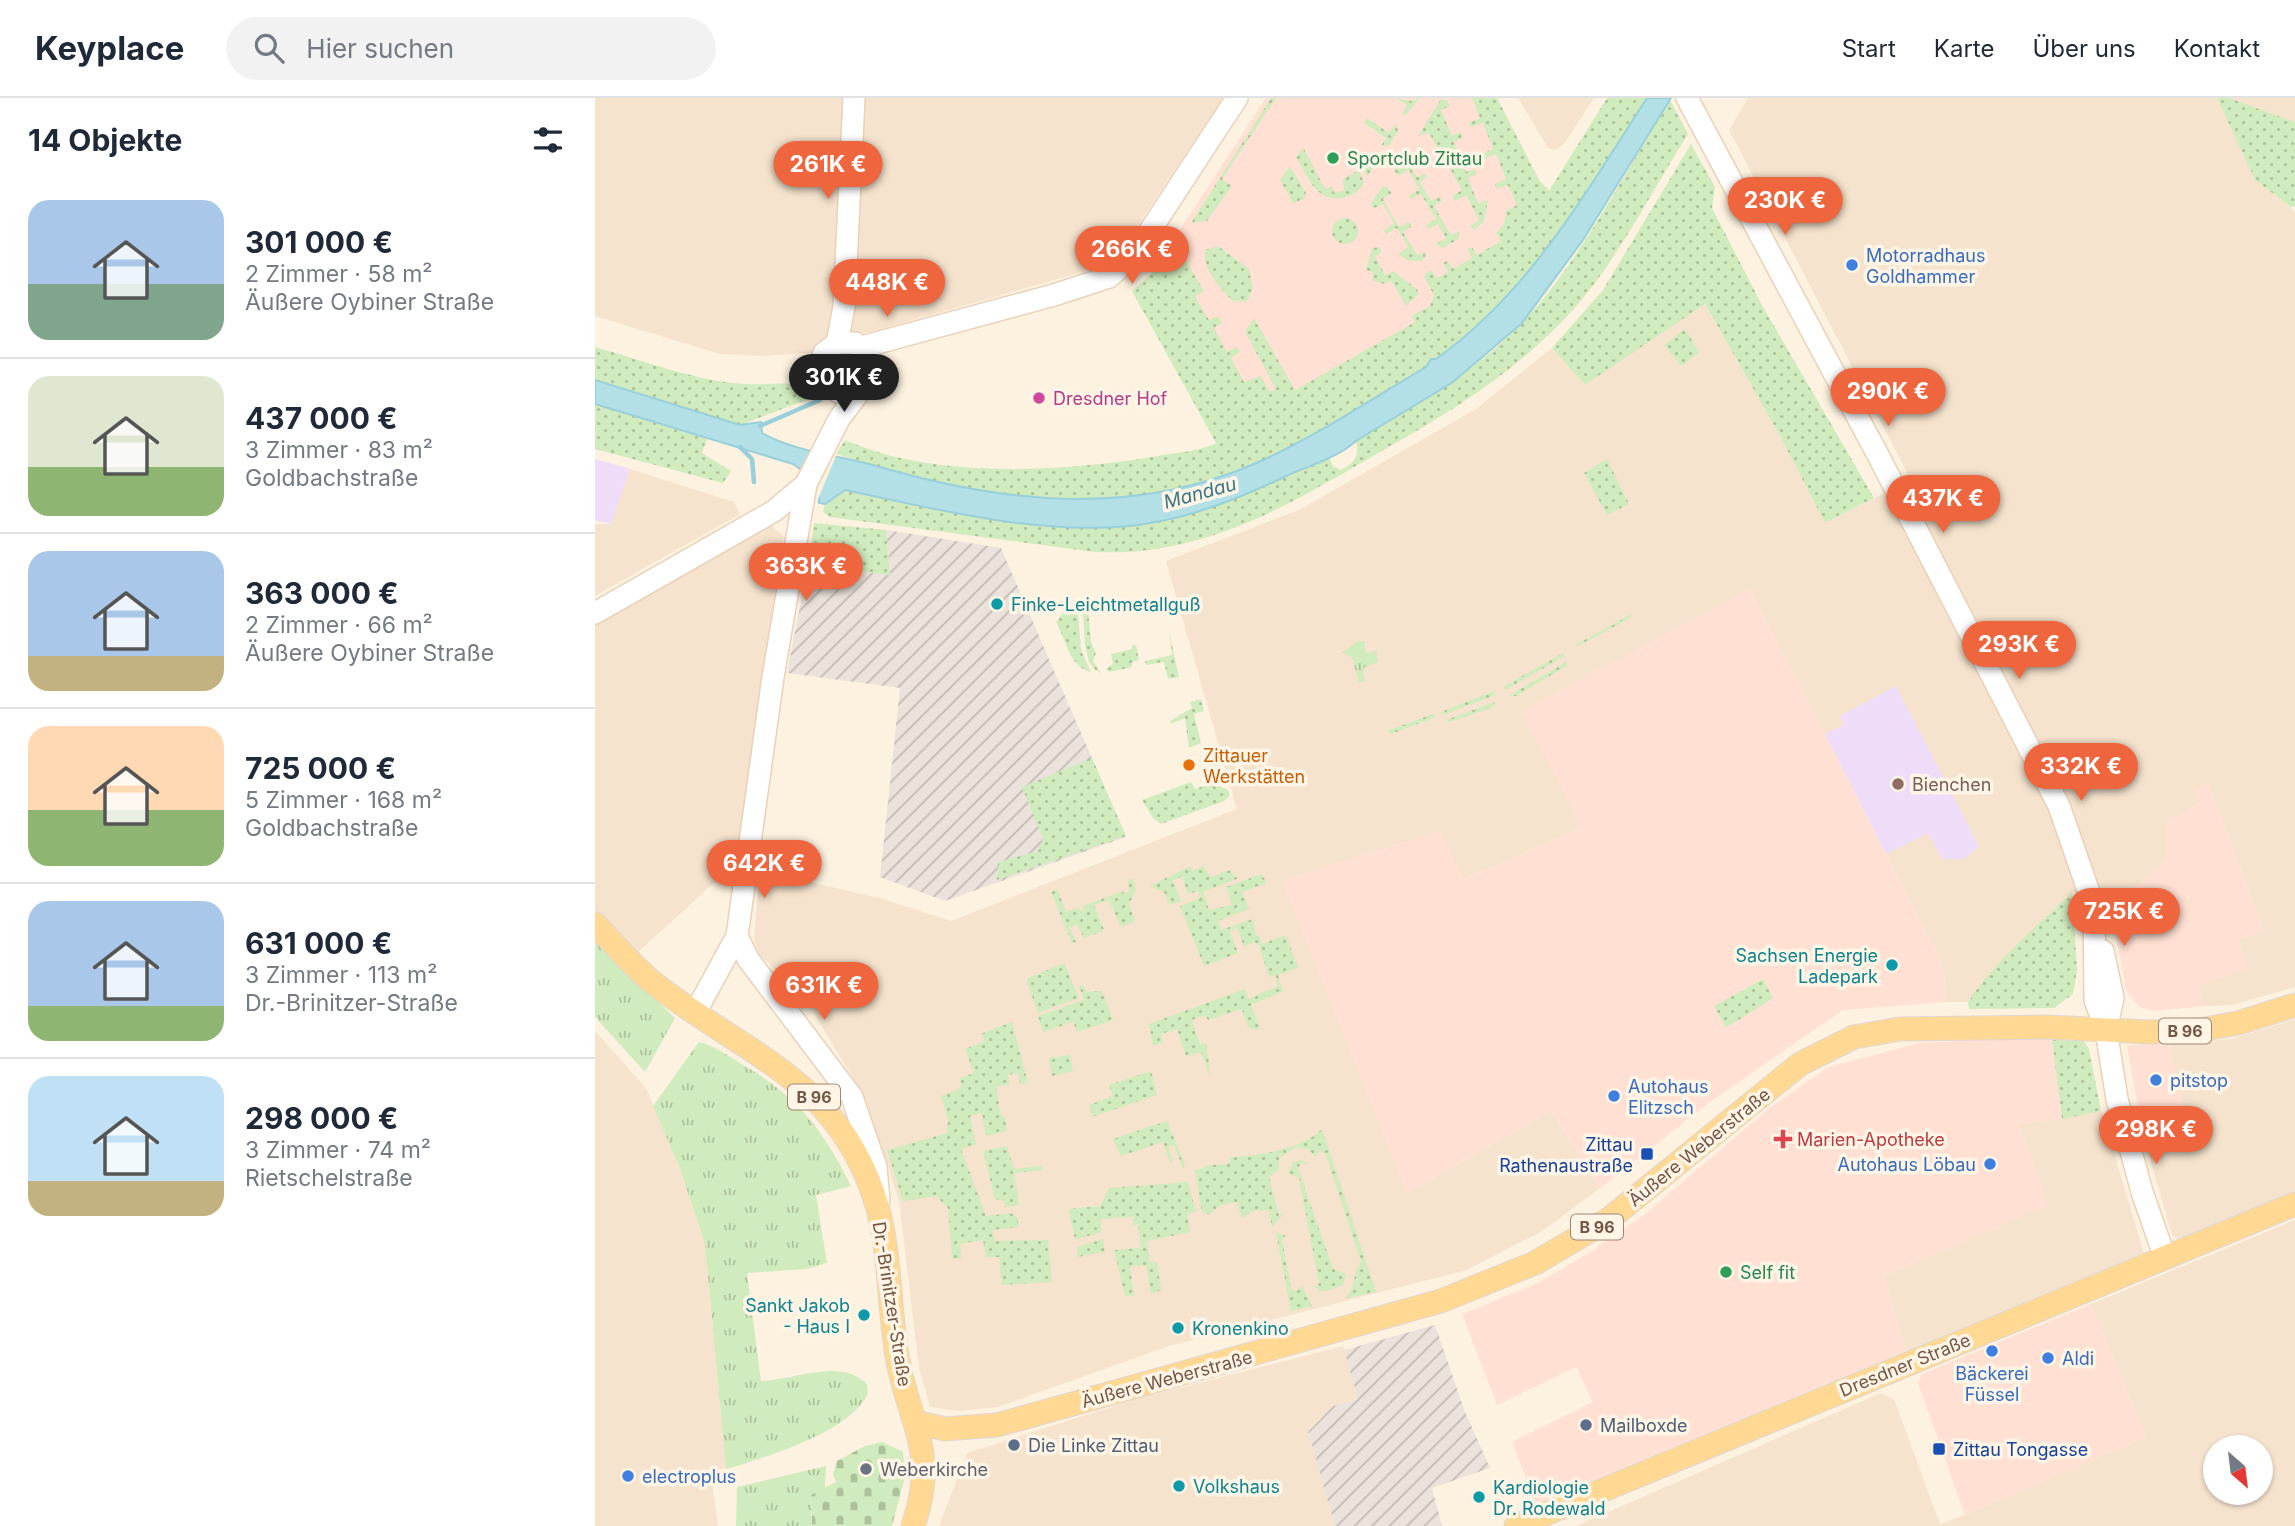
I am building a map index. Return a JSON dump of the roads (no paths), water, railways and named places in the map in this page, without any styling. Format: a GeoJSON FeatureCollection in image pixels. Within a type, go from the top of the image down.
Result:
{"type":"FeatureCollection","features":[{"type":"Feature","properties":{"kind":"main road"},"geometry":{"type":"LineString","coordinates":[[695,1013],[737,936],[794,504],[839,419],[868,380],[844,307],[854,98]]}},
{"type":"Feature","properties":{"kind":"main road"},"geometry":{"type":"LineString","coordinates":[[839,419],[832,389],[822,377],[821,361],[824,353],[856,349],[922,333],[1091,285],[1122,268],[1134,255],[1237,98]]}},
{"type":"Feature","properties":{"kind":"main road"},"geometry":{"type":"LineString","coordinates":[[1687,98],[2047,780],[2082,866],[2094,907],[2095,1000],[2106,1030],[2117,1099],[2130,1152],[2165,1258]]}},
{"type":"Feature","properties":{"kind":"main road"},"geometry":{"type":"LineString","coordinates":[[832,389],[844,393],[858,390]]}},
{"type":"Feature","properties":{"kind":"main road"},"geometry":{"type":"LineString","coordinates":[[595,613],[794,504]]}},
{"type":"Feature","properties":{"kind":"main road","name":"B 96"},"geometry":{"type":"LineString","coordinates":[[595,925],[650,980],[695,1013]]}},
{"type":"Feature","properties":{"kind":"main road"},"geometry":{"type":"LineString","coordinates":[[737,936],[748,959],[852,1097],[876,1167],[882,1225]]}},
{"type":"Feature","properties":{"kind":"main road","name":"Äußere Weberstraße"},"geometry":{"type":"LineString","coordinates":[[915,1422],[945,1429],[997,1425],[1339,1332],[1478,1287],[1535,1263],[1608,1220],[1800,1064],[1854,1037],[1900,1029],[2047,1027],[2167,1032],[2211,1029],[2295,1005]]}},
{"type":"Feature","properties":{"kind":"main road","name":"Dr.-Brinitzer-Straße"},"geometry":{"type":"LineString","coordinates":[[695,1013],[778,1066],[818,1100],[850,1142],[873,1193],[882,1225],[898,1363],[915,1422]]}},
{"type":"Feature","properties":{"kind":"main road","name":"Dresdner Straße"},"geometry":{"type":"LineString","coordinates":[[1516,1526],[2295,1204]]}},
{"type":"Feature","properties":{"kind":"main road","name":"B 96"},"geometry":{"type":"LineString","coordinates":[[913,1526],[925,1471],[923,1447],[915,1422]]}},
{"type":"Feature","properties":{"kind":"water","name":"Mandau"},"geometry":{"type":"Polygon","coordinates":[[[1647,98],[1671,98],[1583,240],[1522,323],[1453,382],[1340,452],[1238,497],[1189,514],[1119,527],[1080,528],[1000,521],[845,490],[825,504],[819,503],[819,483],[793,464],[595,404],[595,380],[740,425],[761,422],[762,433],[789,445],[927,479],[1021,496],[1115,498],[1162,492],[1208,481],[1254,464],[1320,431],[1426,367],[1431,359],[1436,359],[1469,333],[1500,304],[1553,239],[1647,98]]]}},
{"type":"Feature","properties":{"kind":"waterway"},"geometry":{"type":"LineString","coordinates":[[760,426],[820,400]]}},
{"type":"Feature","properties":{"kind":"waterway"},"geometry":{"type":"LineString","coordinates":[[740,447],[752,459],[754,482]]}},
{"type":"Feature","properties":{"kind":"place","name":"Sportclub Zittau"},"geometry":{"type":"Point","coordinates":[1333,158]}},
{"type":"Feature","properties":{"kind":"place","name":"Motorradhaus Goldhammer"},"geometry":{"type":"Point","coordinates":[1852,265]}},
{"type":"Feature","properties":{"kind":"place","name":"Dresdner Hof"},"geometry":{"type":"Point","coordinates":[1039,398]}},
{"type":"Feature","properties":{"kind":"place","name":"Finke-Leichtmetallguß"},"geometry":{"type":"Point","coordinates":[997,604]}},
{"type":"Feature","properties":{"kind":"place","name":"Zittauer Werkstätten"},"geometry":{"type":"Point","coordinates":[1189,765]}},
{"type":"Feature","properties":{"kind":"place","name":"Bienchen"},"geometry":{"type":"Point","coordinates":[1898,784]}},
{"type":"Feature","properties":{"kind":"place","name":"Sachsen Energie Ladepark"},"geometry":{"type":"Point","coordinates":[1892,965]}},
{"type":"Feature","properties":{"kind":"place","name":"pitstop"},"geometry":{"type":"Point","coordinates":[2156,1080]}},
{"type":"Feature","properties":{"kind":"place","name":"Autohaus Elitzsch"},"geometry":{"type":"Point","coordinates":[1614,1096]}},
{"type":"Feature","properties":{"kind":"place","name":"Marien-Apotheke"},"geometry":{"type":"Point","coordinates":[1783,1139]}},
{"type":"Feature","properties":{"kind":"place","name":"Zittau Rathenaustraße"},"geometry":{"type":"Point","coordinates":[1647,1154]}},
{"type":"Feature","properties":{"kind":"place","name":"Autohaus Löbau"},"geometry":{"type":"Point","coordinates":[1990,1164]}},
{"type":"Feature","properties":{"kind":"place","name":"Self fit"},"geometry":{"type":"Point","coordinates":[1726,1272]}},
{"type":"Feature","properties":{"kind":"place","name":"Sankt Jakob - Haus I"},"geometry":{"type":"Point","coordinates":[864,1315]}},
{"type":"Feature","properties":{"kind":"place","name":"Kronenkino"},"geometry":{"type":"Point","coordinates":[1178,1328]}},
{"type":"Feature","properties":{"kind":"place","name":"Bäckerei Füssel"},"geometry":{"type":"Point","coordinates":[1992,1351]}},
{"type":"Feature","properties":{"kind":"place","name":"Aldi"},"geometry":{"type":"Point","coordinates":[2048,1358]}},
{"type":"Feature","properties":{"kind":"place","name":"Mailboxde"},"geometry":{"type":"Point","coordinates":[1586,1425]}},
{"type":"Feature","properties":{"kind":"place","name":"Die Linke Zittau"},"geometry":{"type":"Point","coordinates":[1014,1445]}},
{"type":"Feature","properties":{"kind":"place","name":"Zittau Tongasse"},"geometry":{"type":"Point","coordinates":[1939,1449]}},
{"type":"Feature","properties":{"kind":"place","name":"Weberkirche"},"geometry":{"type":"Point","coordinates":[866,1469]}},
{"type":"Feature","properties":{"kind":"place","name":"electroplus"},"geometry":{"type":"Point","coordinates":[628,1476]}},
{"type":"Feature","properties":{"kind":"place","name":"Volkshaus"},"geometry":{"type":"Point","coordinates":[1179,1486]}},
{"type":"Feature","properties":{"kind":"place","name":"Kardiologie Dr. Rodewald"},"geometry":{"type":"Point","coordinates":[1479,1497]}}]}
